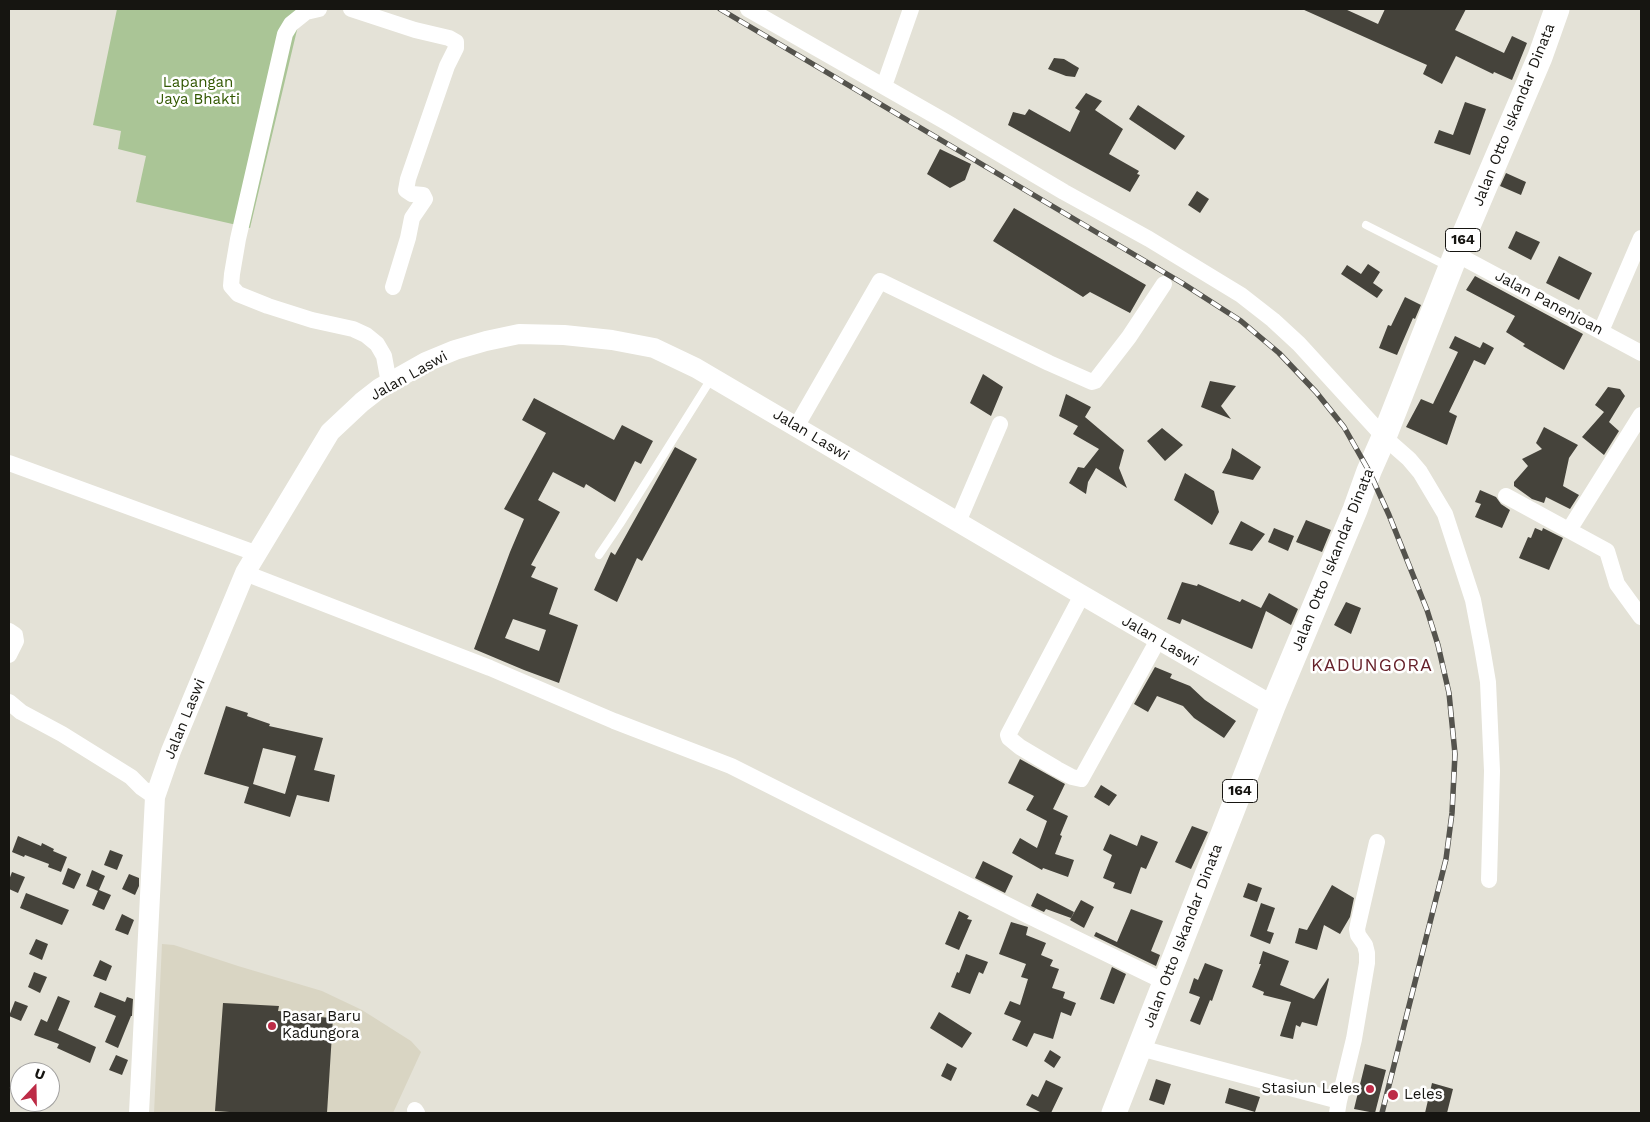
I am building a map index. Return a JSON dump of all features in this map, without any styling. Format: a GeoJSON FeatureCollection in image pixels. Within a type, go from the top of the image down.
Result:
{"type":"FeatureCollection","features":[{"type":"Feature","properties":{"kind":"main road","name":"Jalan Otto Iskandar Dinata"},"geometry":{"type":"LineString","coordinates":[[1114,1113],[1273,706],[1355,510],[1454,261],[1540,57],[1557,9]]}},
{"type":"Feature","properties":{"kind":"street"},"geometry":{"type":"LineString","coordinates":[[318,9],[306,12],[291,24],[285,34],[238,239],[231,286],[238,294],[268,306],[312,320],[353,329],[366,335],[377,344],[384,356],[389,383]]}},
{"type":"Feature","properties":{"kind":"street"},"geometry":{"type":"LineString","coordinates":[[351,9],[416,30],[450,38],[456,42],[456,48],[447,66],[408,179],[406,190],[412,194],[423,195],[425,199],[412,218],[393,287]]}},
{"type":"Feature","properties":{"kind":"street"},"geometry":{"type":"LineString","coordinates":[[748,9],[884,86],[1064,192],[1149,239],[1241,295],[1273,320],[1299,344],[1384,437],[1409,459],[1420,472],[1445,514],[1473,600],[1488,682],[1492,771],[1488,880]]}},
{"type":"Feature","properties":{"kind":"street"},"geometry":{"type":"LineString","coordinates":[[884,86],[911,9]]}},
{"type":"Feature","properties":{"kind":"street"},"geometry":{"type":"LineString","coordinates":[[1601,331],[1641,238]]}},
{"type":"Feature","properties":{"kind":"street","name":"Jalan Panenjoan"},"geometry":{"type":"LineString","coordinates":[[1454,261],[1601,331],[1641,353]]}},
{"type":"Feature","properties":{"kind":"street"},"geometry":{"type":"LineString","coordinates":[[796,427],[880,281],[1092,382],[1095,381],[1130,337],[1164,284]]}},
{"type":"Feature","properties":{"kind":"street","name":"Jalan Laswi"},"geometry":{"type":"LineString","coordinates":[[139,1113],[155,797],[171,751],[244,573],[330,432],[380,388],[426,362],[455,350],[518,334],[564,335],[612,340],[654,348],[712,377],[1273,706]]}},
{"type":"Feature","properties":{"kind":"street"},"geometry":{"type":"LineString","coordinates":[[1569,530],[1641,415]]}},
{"type":"Feature","properties":{"kind":"street"},"geometry":{"type":"LineString","coordinates":[[958,522],[1000,424]]}},
{"type":"Feature","properties":{"kind":"street"},"geometry":{"type":"LineString","coordinates":[[9,463],[255,553]]}},
{"type":"Feature","properties":{"kind":"street"},"geometry":{"type":"LineString","coordinates":[[1506,496],[1606,550],[1617,584],[1641,617]]}},
{"type":"Feature","properties":{"kind":"street"},"geometry":{"type":"LineString","coordinates":[[244,573],[481,664],[614,721],[731,766],[1027,915],[1165,982]]}},
{"type":"Feature","properties":{"kind":"street"},"geometry":{"type":"LineString","coordinates":[[1082,595],[1008,735],[1020,747],[1057,769],[1072,777],[1082,779],[1158,640]]}},
{"type":"Feature","properties":{"kind":"street"},"geometry":{"type":"LineString","coordinates":[[9,632],[15,635],[16,641],[9,655]]}},
{"type":"Feature","properties":{"kind":"street"},"geometry":{"type":"LineString","coordinates":[[9,702],[21,712],[62,734],[131,777],[155,797]]}},
{"type":"Feature","properties":{"kind":"street"},"geometry":{"type":"LineString","coordinates":[[1140,1048],[1338,1107],[1354,1039],[1367,962],[1365,945],[1358,935],[1357,929],[1368,889],[1377,842]]}},
{"type":"Feature","properties":{"kind":"lane"},"geometry":{"type":"LineString","coordinates":[[1366,225],[1454,261]]}},
{"type":"Feature","properties":{"kind":"lane"},"geometry":{"type":"LineString","coordinates":[[598,555],[620,524],[712,377]]}},
{"type":"Feature","properties":{"kind":"shaded area","name":"Pasar Baru Kadungora"},"geometry":{"type":"Polygon","coordinates":[[[162,944],[174,945],[322,991],[362,1010],[411,1041],[421,1052],[393,1113],[154,1113],[162,944]]]}},
{"type":"Feature","properties":{"kind":"green space","name":"Lapangan Jaya Bhakti"},"geometry":{"type":"Polygon","coordinates":[[[117,9],[302,9],[250,228],[136,202],[146,156],[118,149],[121,131],[93,125],[117,9]]]}},
{"type":"Feature","properties":{"kind":"building"},"geometry":{"type":"Polygon","coordinates":[[[1302,9],[1345,9],[1378,24],[1385,9],[1466,9],[1455,30],[1504,53],[1512,36],[1527,43],[1512,80],[1494,72],[1493,74],[1456,56],[1442,84],[1423,74],[1427,65],[1302,9]]]}},
{"type":"Feature","properties":{"kind":"building"},"geometry":{"type":"Polygon","coordinates":[[[1054,58],[1064,59],[1079,68],[1075,77],[1066,76],[1048,69],[1054,58]]]}},
{"type":"Feature","properties":{"kind":"building"},"geometry":{"type":"Polygon","coordinates":[[[1086,93],[1102,101],[1095,110],[1123,129],[1109,154],[1139,171],[1137,174],[1140,175],[1130,192],[1008,125],[1013,112],[1025,115],[1029,109],[1070,132],[1080,111],[1075,108],[1086,93]]]}},
{"type":"Feature","properties":{"kind":"building"},"geometry":{"type":"Polygon","coordinates":[[[1465,102],[1486,109],[1470,155],[1434,143],[1439,130],[1453,135],[1465,102]]]}},
{"type":"Feature","properties":{"kind":"building"},"geometry":{"type":"Polygon","coordinates":[[[1138,105],[1185,136],[1175,150],[1129,119],[1138,105]]]}},
{"type":"Feature","properties":{"kind":"building"},"geometry":{"type":"Polygon","coordinates":[[[940,149],[971,164],[965,180],[950,188],[927,174],[940,149]]]}},
{"type":"Feature","properties":{"kind":"building"},"geometry":{"type":"Polygon","coordinates":[[[1506,173],[1526,182],[1521,195],[1500,186],[1506,173]]]}},
{"type":"Feature","properties":{"kind":"building"},"geometry":{"type":"Polygon","coordinates":[[[1197,191],[1209,199],[1200,213],[1188,205],[1197,191]]]}},
{"type":"Feature","properties":{"kind":"building"},"geometry":{"type":"Polygon","coordinates":[[[1014,208],[1146,285],[1130,313],[1090,292],[1083,297],[993,241],[1014,208]]]}},
{"type":"Feature","properties":{"kind":"building"},"geometry":{"type":"Polygon","coordinates":[[[1516,231],[1540,242],[1531,260],[1508,248],[1516,231]]]}},
{"type":"Feature","properties":{"kind":"building"},"geometry":{"type":"Polygon","coordinates":[[[1559,256],[1592,273],[1579,300],[1546,283],[1559,256]]]}},
{"type":"Feature","properties":{"kind":"building"},"geometry":{"type":"Polygon","coordinates":[[[1368,264],[1380,272],[1373,283],[1383,290],[1377,298],[1341,274],[1347,265],[1361,274],[1368,264]]]}},
{"type":"Feature","properties":{"kind":"building"},"geometry":{"type":"Polygon","coordinates":[[[1475,276],[1583,334],[1564,370],[1523,346],[1525,344],[1506,332],[1515,316],[1466,290],[1475,276]]]}},
{"type":"Feature","properties":{"kind":"building"},"geometry":{"type":"Polygon","coordinates":[[[1405,297],[1421,305],[1415,319],[1413,318],[1397,355],[1379,348],[1388,325],[1391,326],[1405,297]]]}},
{"type":"Feature","properties":{"kind":"building"},"geometry":{"type":"Polygon","coordinates":[[[1455,336],[1480,348],[1483,342],[1494,348],[1485,365],[1474,360],[1449,412],[1457,416],[1447,445],[1406,427],[1421,399],[1433,404],[1458,352],[1449,348],[1455,336]]]}},
{"type":"Feature","properties":{"kind":"building"},"geometry":{"type":"Polygon","coordinates":[[[983,374],[1003,387],[991,416],[970,403],[983,374]]]}},
{"type":"Feature","properties":{"kind":"building"},"geometry":{"type":"Polygon","coordinates":[[[1210,381],[1236,386],[1221,406],[1231,419],[1201,407],[1210,381]]]}},
{"type":"Feature","properties":{"kind":"building"},"geometry":{"type":"Polygon","coordinates":[[[1608,387],[1620,389],[1625,396],[1609,422],[1619,431],[1604,455],[1582,437],[1604,412],[1595,405],[1608,387]]]}},
{"type":"Feature","properties":{"kind":"building"},"geometry":{"type":"Polygon","coordinates":[[[1066,394],[1091,407],[1085,417],[1124,450],[1119,468],[1127,488],[1096,468],[1088,482],[1086,494],[1069,483],[1078,467],[1084,468],[1099,449],[1073,434],[1078,426],[1059,416],[1066,394]]]}},
{"type":"Feature","properties":{"kind":"building"},"geometry":{"type":"Polygon","coordinates":[[[534,398],[614,440],[622,425],[653,441],[641,464],[635,461],[615,502],[586,484],[584,488],[553,472],[538,500],[560,512],[531,565],[536,567],[531,577],[558,588],[549,614],[578,625],[559,683],[474,649],[524,519],[504,509],[546,433],[522,420],[534,398]],[[513,619],[505,638],[539,651],[546,630],[513,619]]]}},
{"type":"Feature","properties":{"kind":"building"},"geometry":{"type":"Polygon","coordinates":[[[1544,427],[1578,445],[1569,458],[1563,486],[1579,495],[1570,509],[1546,497],[1544,503],[1532,499],[1514,486],[1514,482],[1528,466],[1522,459],[1542,449],[1536,443],[1544,427]]]}},
{"type":"Feature","properties":{"kind":"building"},"geometry":{"type":"Polygon","coordinates":[[[1162,428],[1183,445],[1165,461],[1147,441],[1162,428]]]}},
{"type":"Feature","properties":{"kind":"building"},"geometry":{"type":"Polygon","coordinates":[[[675,447],[697,459],[642,561],[637,558],[617,602],[594,590],[611,552],[615,555],[675,447]]]}},
{"type":"Feature","properties":{"kind":"building"},"geometry":{"type":"Polygon","coordinates":[[[1232,448],[1261,467],[1253,480],[1222,473],[1230,458],[1232,448]]]}},
{"type":"Feature","properties":{"kind":"building"},"geometry":{"type":"Polygon","coordinates":[[[1185,473],[1214,491],[1219,512],[1212,525],[1174,500],[1185,473]]]}},
{"type":"Feature","properties":{"kind":"building"},"geometry":{"type":"Polygon","coordinates":[[[1480,490],[1496,497],[1501,504],[1510,510],[1502,528],[1475,517],[1481,504],[1475,502],[1480,490]]]}},
{"type":"Feature","properties":{"kind":"building"},"geometry":{"type":"Polygon","coordinates":[[[1306,520],[1331,530],[1322,552],[1296,542],[1306,520]]]}},
{"type":"Feature","properties":{"kind":"building"},"geometry":{"type":"Polygon","coordinates":[[[1241,521],[1265,534],[1252,551],[1229,544],[1241,521]]]}},
{"type":"Feature","properties":{"kind":"building"},"geometry":{"type":"Polygon","coordinates":[[[1274,528],[1294,536],[1288,551],[1268,542],[1274,528]]]}},
{"type":"Feature","properties":{"kind":"building"},"geometry":{"type":"Polygon","coordinates":[[[1535,528],[1542,531],[1543,528],[1563,538],[1549,570],[1519,558],[1528,537],[1531,538],[1535,528]]]}},
{"type":"Feature","properties":{"kind":"building"},"geometry":{"type":"Polygon","coordinates":[[[1182,582],[1197,586],[1198,584],[1240,602],[1242,599],[1261,608],[1269,593],[1298,609],[1291,625],[1266,611],[1252,649],[1182,619],[1180,624],[1167,619],[1182,582]]]}},
{"type":"Feature","properties":{"kind":"building"},"geometry":{"type":"Polygon","coordinates":[[[1346,602],[1361,608],[1351,634],[1334,625],[1346,602]]]}},
{"type":"Feature","properties":{"kind":"building"},"geometry":{"type":"Polygon","coordinates":[[[1155,667],[1172,674],[1170,678],[1190,686],[1205,700],[1236,721],[1224,738],[1194,718],[1183,706],[1157,696],[1148,712],[1134,704],[1155,667]]]}},
{"type":"Feature","properties":{"kind":"building"},"geometry":{"type":"Polygon","coordinates":[[[226,706],[248,713],[247,716],[270,724],[269,726],[323,738],[314,770],[335,775],[329,802],[297,795],[290,817],[244,803],[249,787],[204,774],[226,706]],[[263,748],[253,784],[285,794],[296,756],[263,748]]]}},
{"type":"Feature","properties":{"kind":"building"},"geometry":{"type":"Polygon","coordinates":[[[1020,759],[1065,784],[1053,809],[1068,816],[1055,854],[1074,860],[1068,877],[1043,868],[1042,870],[1012,853],[1020,838],[1037,848],[1047,821],[1026,810],[1034,796],[1008,783],[1020,759]]]}},
{"type":"Feature","properties":{"kind":"building"},"geometry":{"type":"Polygon","coordinates":[[[1101,785],[1117,795],[1109,806],[1094,797],[1101,785]]]}},
{"type":"Feature","properties":{"kind":"building"},"geometry":{"type":"Polygon","coordinates":[[[1192,826],[1208,832],[1191,869],[1175,862],[1192,826]]]}},
{"type":"Feature","properties":{"kind":"building"},"geometry":{"type":"Polygon","coordinates":[[[1110,834],[1137,846],[1141,835],[1158,842],[1146,869],[1141,867],[1131,894],[1113,888],[1115,883],[1103,878],[1112,855],[1103,850],[1110,834]]]}},
{"type":"Feature","properties":{"kind":"building"},"geometry":{"type":"Polygon","coordinates":[[[18,836],[41,846],[42,843],[54,849],[53,851],[67,857],[61,872],[48,867],[49,864],[12,852],[18,836]]]}},
{"type":"Feature","properties":{"kind":"building"},"geometry":{"type":"Polygon","coordinates":[[[110,850],[123,855],[117,870],[104,865],[110,850]]]}},
{"type":"Feature","properties":{"kind":"building"},"geometry":{"type":"Polygon","coordinates":[[[983,861],[1013,876],[1005,893],[975,878],[983,861]]]}},
{"type":"Feature","properties":{"kind":"building"},"geometry":{"type":"Polygon","coordinates":[[[68,868],[81,874],[74,889],[62,884],[68,868]]]}},
{"type":"Feature","properties":{"kind":"building"},"geometry":{"type":"Polygon","coordinates":[[[92,870],[105,876],[99,890],[111,895],[104,910],[92,905],[98,891],[86,886],[92,870]]]}},
{"type":"Feature","properties":{"kind":"building"},"geometry":{"type":"Polygon","coordinates":[[[12,872],[25,877],[18,893],[9,889],[9,880],[12,872]]]}},
{"type":"Feature","properties":{"kind":"building"},"geometry":{"type":"Polygon","coordinates":[[[129,874],[139,878],[139,886],[135,895],[122,889],[129,874]]]}},
{"type":"Feature","properties":{"kind":"building"},"geometry":{"type":"Polygon","coordinates":[[[1248,883],[1262,888],[1257,902],[1243,897],[1248,883]]]}},
{"type":"Feature","properties":{"kind":"building"},"geometry":{"type":"Polygon","coordinates":[[[1332,885],[1354,898],[1350,917],[1340,934],[1324,925],[1317,950],[1295,943],[1299,928],[1307,930],[1332,885]]]}},
{"type":"Feature","properties":{"kind":"building"},"geometry":{"type":"Polygon","coordinates":[[[26,893],[69,910],[62,925],[20,908],[26,893]]]}},
{"type":"Feature","properties":{"kind":"building"},"geometry":{"type":"Polygon","coordinates":[[[1037,893],[1074,912],[1071,918],[1046,909],[1044,912],[1031,906],[1037,893]]]}},
{"type":"Feature","properties":{"kind":"building"},"geometry":{"type":"Polygon","coordinates":[[[1081,900],[1094,907],[1084,928],[1070,920],[1081,900]]]}},
{"type":"Feature","properties":{"kind":"building"},"geometry":{"type":"Polygon","coordinates":[[[1261,903],[1275,908],[1267,931],[1274,933],[1270,944],[1250,936],[1261,903]]]}},
{"type":"Feature","properties":{"kind":"building"},"geometry":{"type":"Polygon","coordinates":[[[1131,909],[1163,921],[1151,951],[1160,955],[1156,966],[1094,936],[1096,932],[1117,942],[1131,909]]]}},
{"type":"Feature","properties":{"kind":"building"},"geometry":{"type":"Polygon","coordinates":[[[959,911],[969,916],[967,919],[972,920],[959,950],[945,944],[959,911]]]}},
{"type":"Feature","properties":{"kind":"building"},"geometry":{"type":"Polygon","coordinates":[[[122,914],[134,920],[128,935],[115,930],[122,914]]]}},
{"type":"Feature","properties":{"kind":"building"},"geometry":{"type":"Polygon","coordinates":[[[1011,922],[1028,927],[1026,935],[1046,943],[1041,955],[1053,960],[1050,966],[1059,969],[1052,988],[1065,992],[1063,998],[1076,1003],[1071,1016],[1061,1012],[1053,1039],[1034,1033],[1027,1047],[1012,1040],[1021,1021],[1004,1014],[1010,1001],[1020,1005],[1028,979],[1021,977],[1026,964],[999,954],[1011,922]]]}},
{"type":"Feature","properties":{"kind":"building"},"geometry":{"type":"Polygon","coordinates":[[[36,939],[48,944],[42,960],[29,954],[36,939]]]}},
{"type":"Feature","properties":{"kind":"building"},"geometry":{"type":"Polygon","coordinates":[[[1263,951],[1289,961],[1280,985],[1314,999],[1329,979],[1317,1026],[1302,1022],[1300,1027],[1296,1025],[1293,1039],[1280,1036],[1291,1002],[1263,995],[1264,992],[1252,987],[1261,964],[1259,964],[1263,951]]]}},
{"type":"Feature","properties":{"kind":"building"},"geometry":{"type":"Polygon","coordinates":[[[966,954],[988,962],[983,974],[979,972],[970,994],[951,987],[966,954]]]}},
{"type":"Feature","properties":{"kind":"building"},"geometry":{"type":"Polygon","coordinates":[[[100,960],[112,966],[106,981],[93,976],[100,960]]]}},
{"type":"Feature","properties":{"kind":"building"},"geometry":{"type":"Polygon","coordinates":[[[1205,963],[1223,970],[1212,1001],[1210,1000],[1200,1025],[1190,1021],[1200,997],[1189,993],[1194,978],[1198,980],[1205,963]]]}},
{"type":"Feature","properties":{"kind":"building"},"geometry":{"type":"Polygon","coordinates":[[[1112,967],[1126,974],[1114,1004],[1100,999],[1112,967]]]}},
{"type":"Feature","properties":{"kind":"building"},"geometry":{"type":"Polygon","coordinates":[[[34,972],[47,977],[40,993],[28,987],[34,972]]]}},
{"type":"Feature","properties":{"kind":"building"},"geometry":{"type":"Polygon","coordinates":[[[100,992],[125,1002],[127,997],[133,999],[132,1016],[118,1048],[105,1042],[116,1016],[94,1007],[100,992]]]}},
{"type":"Feature","properties":{"kind":"building"},"geometry":{"type":"Polygon","coordinates":[[[58,996],[70,1001],[58,1030],[96,1047],[90,1063],[57,1048],[59,1044],[34,1035],[41,1019],[47,1022],[58,996]]]}},
{"type":"Feature","properties":{"kind":"building"},"geometry":{"type":"Polygon","coordinates":[[[15,1001],[28,1006],[21,1021],[9,1016],[15,1001]]]}},
{"type":"Feature","properties":{"kind":"building"},"geometry":{"type":"Polygon","coordinates":[[[223,1003],[279,1006],[278,1011],[305,1013],[305,1016],[333,1018],[327,1113],[215,1111],[223,1003]]]}},
{"type":"Feature","properties":{"kind":"building"},"geometry":{"type":"Polygon","coordinates":[[[939,1012],[972,1033],[962,1048],[930,1028],[939,1012]]]}},
{"type":"Feature","properties":{"kind":"building"},"geometry":{"type":"Polygon","coordinates":[[[1050,1050],[1061,1057],[1054,1068],[1044,1061],[1050,1050]]]}},
{"type":"Feature","properties":{"kind":"building"},"geometry":{"type":"Polygon","coordinates":[[[116,1055],[128,1060],[122,1075],[109,1070],[116,1055]]]}},
{"type":"Feature","properties":{"kind":"building"},"geometry":{"type":"Polygon","coordinates":[[[947,1063],[957,1068],[951,1081],[941,1076],[947,1063]]]}},
{"type":"Feature","properties":{"kind":"building","name":"Stasiun Leles"},"geometry":{"type":"Polygon","coordinates":[[[1365,1064],[1386,1070],[1375,1113],[1354,1109],[1365,1064]]]}},
{"type":"Feature","properties":{"kind":"building"},"geometry":{"type":"Polygon","coordinates":[[[1156,1079],[1171,1084],[1164,1105],[1149,1100],[1156,1079]]]}},
{"type":"Feature","properties":{"kind":"building"},"geometry":{"type":"Polygon","coordinates":[[[1046,1080],[1063,1088],[1051,1113],[1042,1113],[1026,1105],[1032,1094],[1038,1097],[1046,1080]]]}},
{"type":"Feature","properties":{"kind":"building"},"geometry":{"type":"Polygon","coordinates":[[[1432,1083],[1453,1089],[1447,1113],[1425,1113],[1432,1083]]]}},
{"type":"Feature","properties":{"kind":"building"},"geometry":{"type":"Polygon","coordinates":[[[1229,1088],[1260,1097],[1255,1112],[1225,1103],[1229,1088]]]}},
{"type":"Feature","properties":{"kind":"railway"},"geometry":{"type":"LineString","coordinates":[[720,9],[1182,283],[1241,321],[1279,353],[1316,392],[1344,427],[1369,471],[1389,515],[1427,610],[1438,645],[1449,693],[1455,754],[1452,813],[1446,859],[1382,1113]]}},
{"type":"Feature","properties":{"kind":"place","name":"Pasar Baru Kadungora"},"geometry":{"type":"Point","coordinates":[272,1026]}},
{"type":"Feature","properties":{"kind":"place","name":"Stasiun Leles"},"geometry":{"type":"Point","coordinates":[1370,1089]}},
{"type":"Feature","properties":{"kind":"place","name":"Leles"},"geometry":{"type":"Point","coordinates":[1393,1095]}},
{"type":"Feature","properties":{"kind":"district","name":"KADUNGORA"},"geometry":{"type":"Point","coordinates":[1372,666]}}]}
